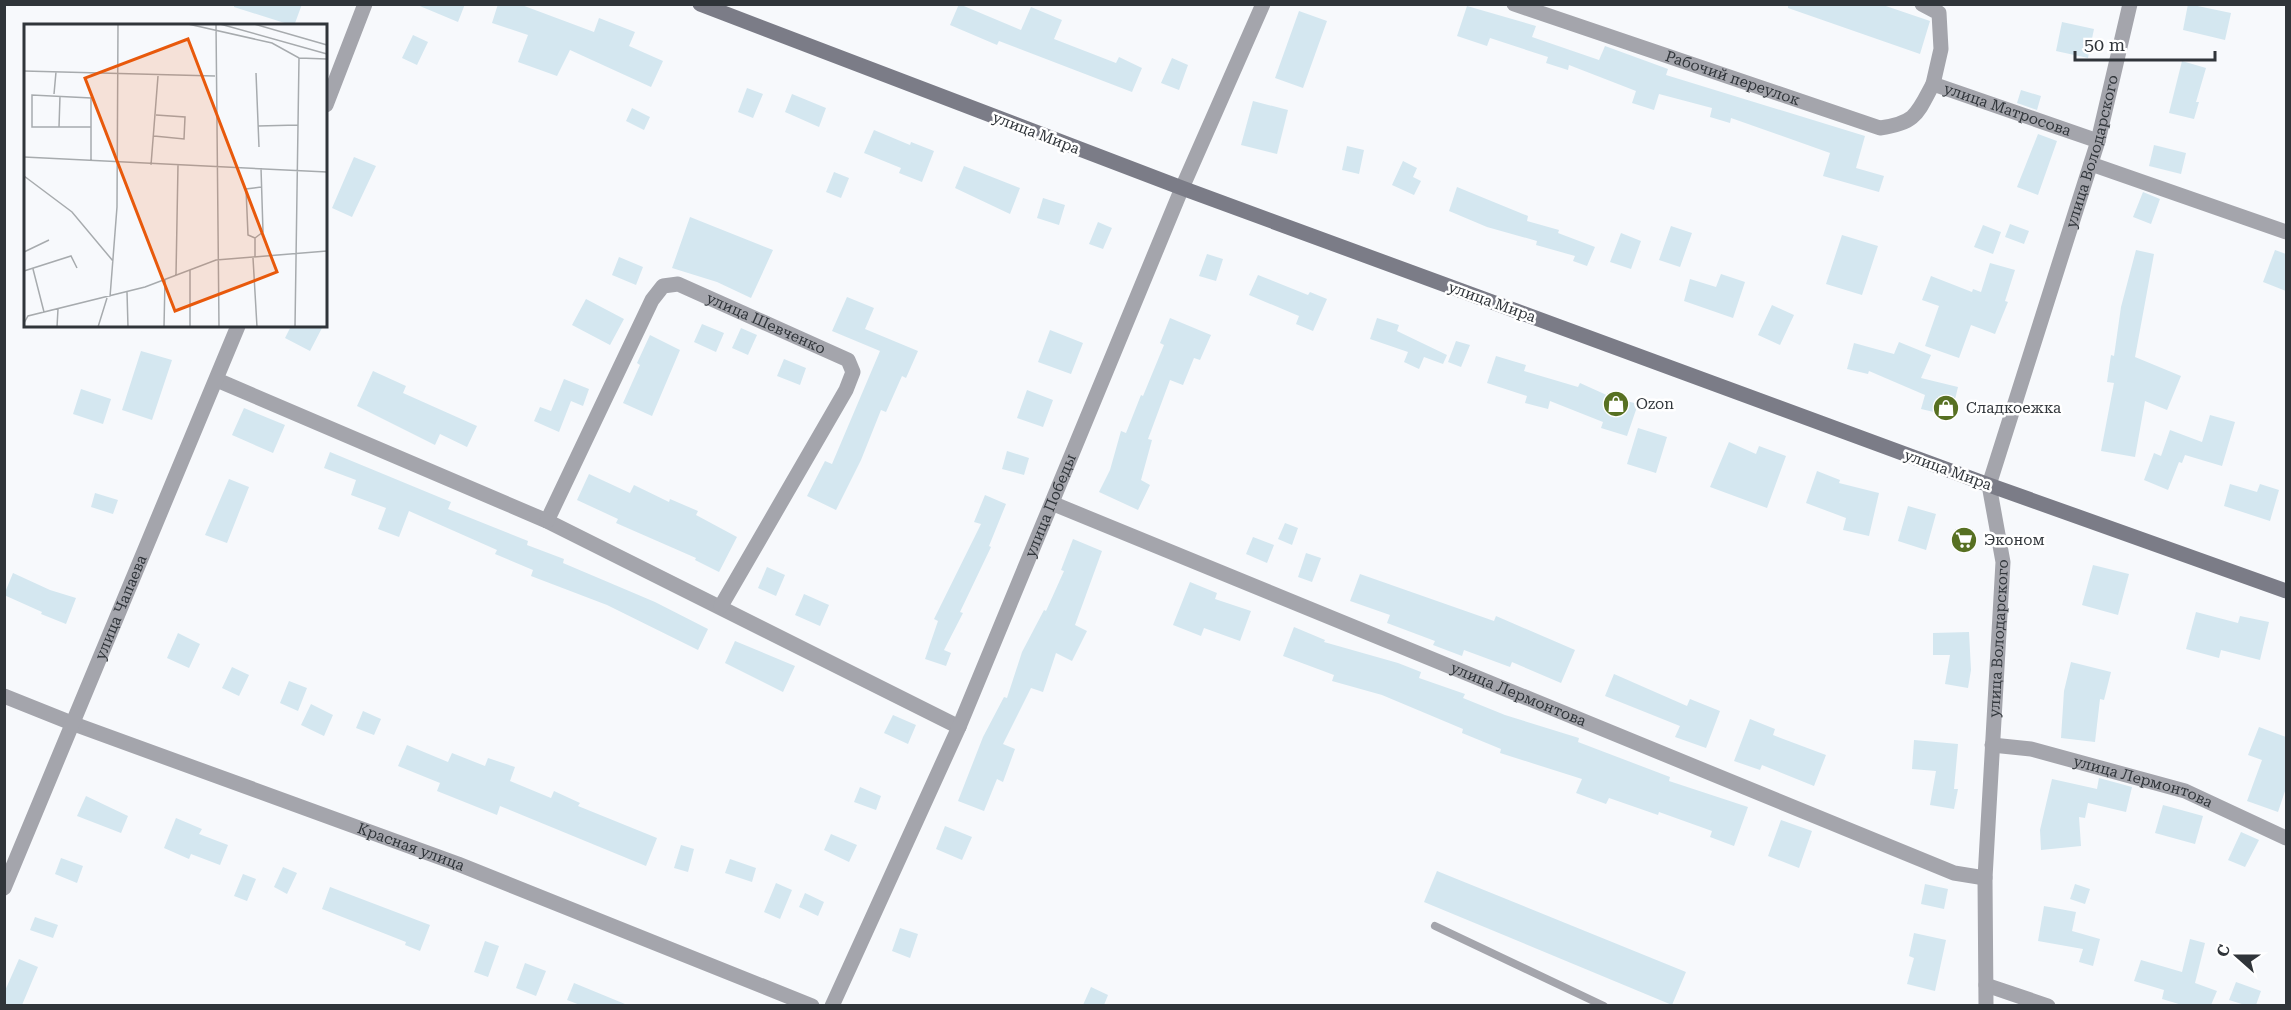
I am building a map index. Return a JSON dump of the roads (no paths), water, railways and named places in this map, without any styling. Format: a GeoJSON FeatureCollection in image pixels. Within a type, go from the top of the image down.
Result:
{"type":"FeatureCollection","features":[{"type":"Feature","properties":{"kind":"main road","name":"улица Мира"},"geometry":{"type":"LineString","coordinates":[[700,4],[1182,188],[1989,485],[2286,591]]}},
{"type":"Feature","properties":{"kind":"street"},"geometry":{"type":"LineString","coordinates":[[327,102],[365,4]]}},
{"type":"Feature","properties":{"kind":"street","name":"улица Победы"},"geometry":{"type":"LineString","coordinates":[[832,1005],[959,727],[1182,188],[1263,4]]}},
{"type":"Feature","properties":{"kind":"street","name":"Рабочий переулок"},"geometry":{"type":"LineString","coordinates":[[1514,4],[1880,128],[1904,125],[1919,111],[1933,84]]}},
{"type":"Feature","properties":{"kind":"street","name":"улица Матросова"},"geometry":{"type":"LineString","coordinates":[[1923,4],[1939,14],[1941,49],[1933,84],[2098,141]]}},
{"type":"Feature","properties":{"kind":"street","name":"улица Володарского"},"geometry":{"type":"LineString","coordinates":[[1986,1005],[1985,878],[2003,562],[1989,485],[2098,141],[2130,4]]}},
{"type":"Feature","properties":{"kind":"street"},"geometry":{"type":"LineString","coordinates":[[2091,164],[2286,232]]}},
{"type":"Feature","properties":{"kind":"street","name":"улица Шевченко"},"geometry":{"type":"LineString","coordinates":[[546,521],[652,300],[663,286],[678,284],[848,360],[854,372],[846,390],[721,606]]}},
{"type":"Feature","properties":{"kind":"street","name":"улица Чапаева"},"geometry":{"type":"LineString","coordinates":[[4,888],[238,327]]}},
{"type":"Feature","properties":{"kind":"street"},"geometry":{"type":"LineString","coordinates":[[217,380],[546,521],[721,606],[959,727]]}},
{"type":"Feature","properties":{"kind":"street","name":"улица Лермонтова"},"geometry":{"type":"LineString","coordinates":[[1053,504],[1954,873],[1985,878]]}},
{"type":"Feature","properties":{"kind":"street","name":"Красная улица"},"geometry":{"type":"LineString","coordinates":[[4,696],[74,724],[458,864],[812,1005]]}},
{"type":"Feature","properties":{"kind":"street","name":"улица Лермонтова"},"geometry":{"type":"LineString","coordinates":[[1992,745],[2031,749],[2185,791],[2286,838]]}},
{"type":"Feature","properties":{"kind":"street"},"geometry":{"type":"LineString","coordinates":[[1986,985],[2048,1005]]}},
{"type":"Feature","properties":{"kind":"lane"},"geometry":{"type":"LineString","coordinates":[[1435,926],[1604,1005]]}},
{"type":"Feature","properties":{"kind":"place","name":"Ozon"},"geometry":{"type":"Point","coordinates":[1616,404]}},
{"type":"Feature","properties":{"kind":"place","name":"Сладкоежка"},"geometry":{"type":"Point","coordinates":[1946,408]}},
{"type":"Feature","properties":{"kind":"place","name":"Эконом"},"geometry":{"type":"Point","coordinates":[1964,540]}}]}
